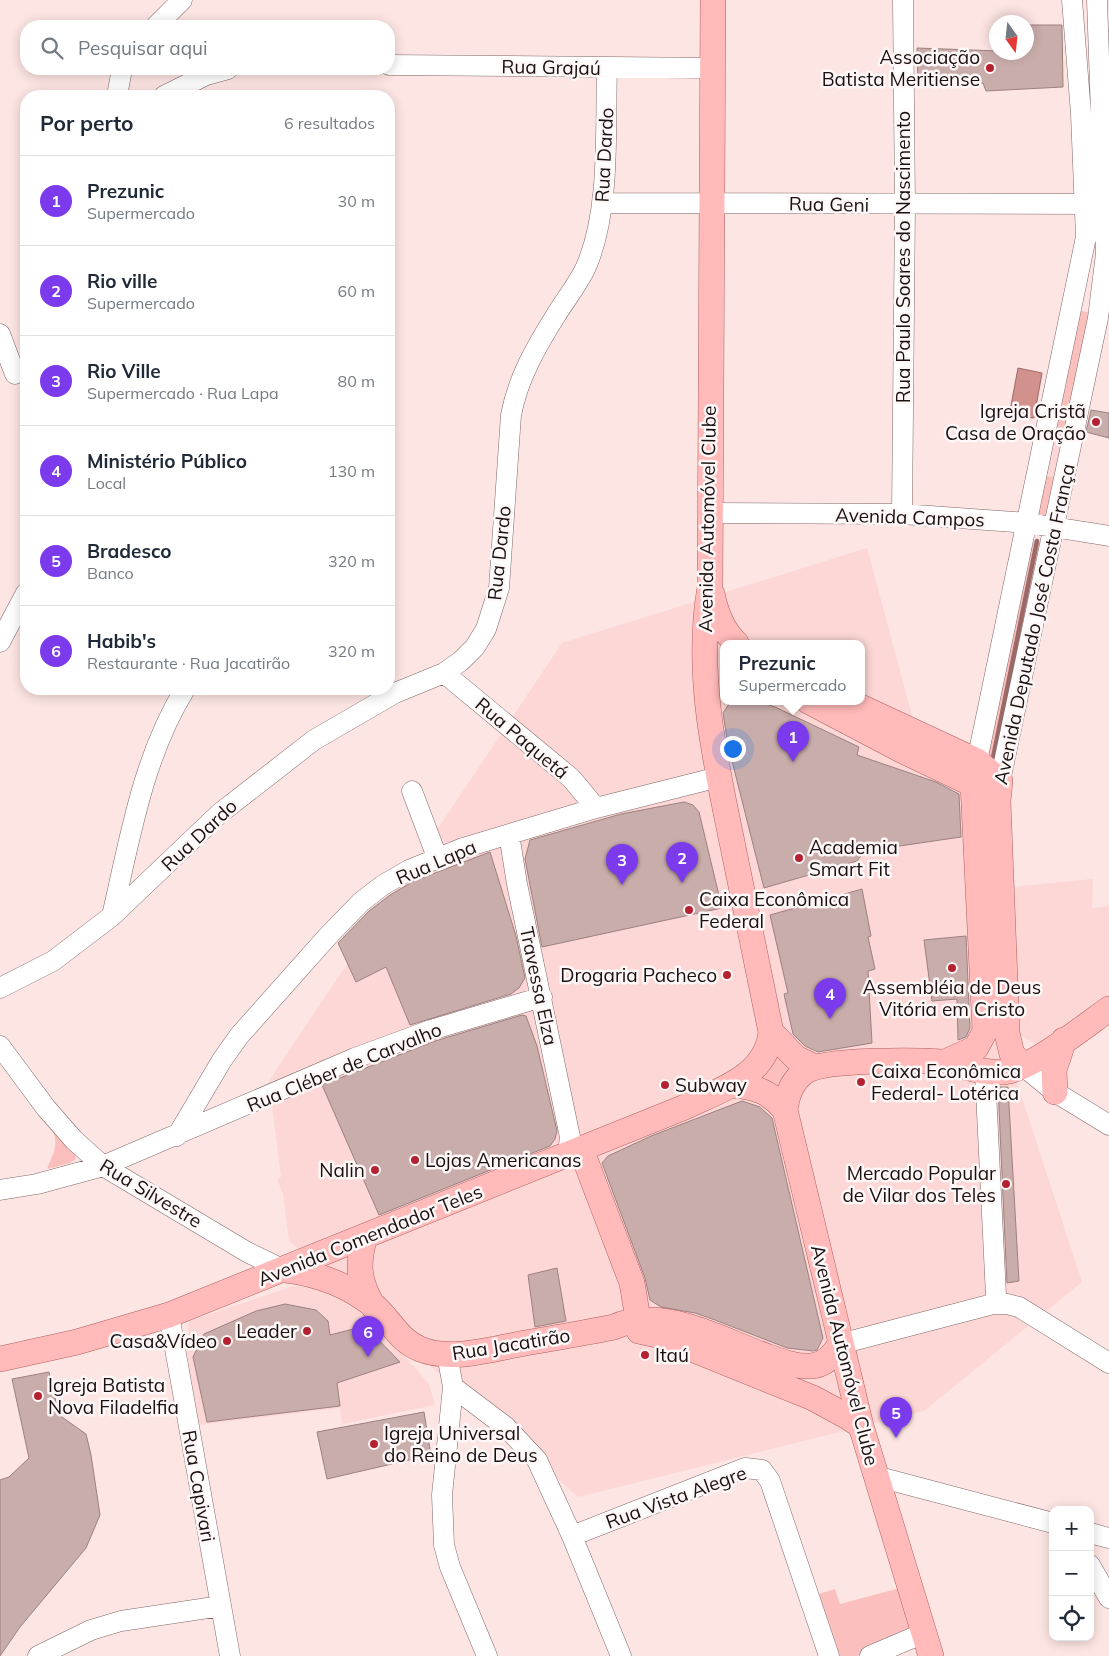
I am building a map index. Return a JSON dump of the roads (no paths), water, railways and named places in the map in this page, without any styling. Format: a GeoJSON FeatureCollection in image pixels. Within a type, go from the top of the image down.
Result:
{"type":"FeatureCollection","features":[{"type":"Feature","properties":{"kind":"main road","name":"Avenida Automóvel Clube"},"geometry":{"type":"LineString","coordinates":[[713,0],[710,587],[705,626],[708,713],[719,777],[771,1032]]}},
{"type":"Feature","properties":{"kind":"main road"},"geometry":{"type":"LineString","coordinates":[[710,587],[719,620],[733,640]]}},
{"type":"Feature","properties":{"kind":"main road"},"geometry":{"type":"LineString","coordinates":[[708,713],[714,697],[720,689]]}},
{"type":"Feature","properties":{"kind":"main road"},"geometry":{"type":"LineString","coordinates":[[816,705],[901,750],[975,772]]}},
{"type":"Feature","properties":{"kind":"main road"},"geometry":{"type":"LineString","coordinates":[[855,705],[975,772],[999,791]]}},
{"type":"Feature","properties":{"kind":"main road","name":"Avenida Deputado José Costa França"},"geometry":{"type":"LineString","coordinates":[[942,1062],[976,1048],[985,1031],[975,772]]}},
{"type":"Feature","properties":{"kind":"main road","name":"Avenida Deputado José Costa França"},"geometry":{"type":"LineString","coordinates":[[999,791],[1007,1039],[1014,1058],[1023,1066]]}},
{"type":"Feature","properties":{"kind":"main road"},"geometry":{"type":"LineString","coordinates":[[732,1085],[752,1086],[767,1092],[785,1110],[793,1083],[806,1071],[815,1067],[880,1061],[942,1062],[1004,1072],[1023,1066],[1109,1009]]}},
{"type":"Feature","properties":{"kind":"main road"},"geometry":{"type":"LineString","coordinates":[[771,1032],[796,1058],[815,1067]]}},
{"type":"Feature","properties":{"kind":"main road","name":"Avenida Comendador Teles"},"geometry":{"type":"LineString","coordinates":[[0,1358],[86,1339],[169,1315],[284,1270],[573,1146],[685,1107],[732,1085],[750,1072],[764,1059],[768,1050],[771,1032]]}},
{"type":"Feature","properties":{"kind":"main road"},"geometry":{"type":"LineString","coordinates":[[1055,1092],[1054,1070],[1064,1040]]}},
{"type":"Feature","properties":{"kind":"main road","name":"Avenida Automóvel Clube"},"geometry":{"type":"LineString","coordinates":[[785,1110],[861,1426],[928,1645]]}},
{"type":"Feature","properties":{"kind":"main road"},"geometry":{"type":"LineString","coordinates":[[573,1146],[618,1281],[630,1326]]}},
{"type":"Feature","properties":{"kind":"main road"},"geometry":{"type":"LineString","coordinates":[[365,1236],[359,1264],[363,1286],[373,1306]]}},
{"type":"Feature","properties":{"kind":"main road","name":"Rua Jacatirão"},"geometry":{"type":"LineString","coordinates":[[284,1270],[318,1275],[373,1306],[409,1342],[427,1352],[447,1354],[479,1351],[630,1326],[682,1326],[774,1359],[811,1366],[820,1364],[836,1352],[840,1344]]}},
{"type":"Feature","properties":{"kind":"main road","name":"Rua Jacatirão"},"geometry":{"type":"LineString","coordinates":[[630,1326],[791,1389],[835,1409],[861,1426]]}},
{"type":"Feature","properties":{"kind":"main road"},"geometry":{"type":"LineString","coordinates":[[791,1389],[794,1364]]}},
{"type":"Feature","properties":{"kind":"street"},"geometry":{"type":"LineString","coordinates":[[162,20],[182,0]]}},
{"type":"Feature","properties":{"kind":"street","name":"Rua Paulo Soares do Nascimento"},"geometry":{"type":"LineString","coordinates":[[902,514],[905,205],[903,0]]}},
{"type":"Feature","properties":{"kind":"street","name":"Avenida Deputado José Costa França"},"geometry":{"type":"LineString","coordinates":[[975,772],[1081,270],[1086,236],[1086,204],[1072,0]]}},
{"type":"Feature","properties":{"kind":"street","name":"Avenida Deputado José Costa França"},"geometry":{"type":"LineString","coordinates":[[999,791],[1052,526],[1098,318],[1104,276],[1105,234],[1097,0]]}},
{"type":"Feature","properties":{"kind":"street","name":"Rua Grajaú"},"geometry":{"type":"LineString","coordinates":[[395,65],[714,68]]}},
{"type":"Feature","properties":{"kind":"street","name":"Rua Dardo"},"geometry":{"type":"LineString","coordinates":[[395,693],[444,673],[461,661],[475,646],[486,629],[493,609],[499,588],[511,415],[515,394],[522,374],[585,268],[599,225],[602,203],[607,68]]}},
{"type":"Feature","properties":{"kind":"street"},"geometry":{"type":"LineString","coordinates":[[118,90],[121,75]]}},
{"type":"Feature","properties":{"kind":"street"},"geometry":{"type":"LineString","coordinates":[[176,90],[206,75]]}},
{"type":"Feature","properties":{"kind":"street","name":"Rua Geni"},"geometry":{"type":"LineString","coordinates":[[602,203],[1086,204]]}},
{"type":"Feature","properties":{"kind":"street"},"geometry":{"type":"LineString","coordinates":[[1081,270],[1104,276]]}},
{"type":"Feature","properties":{"kind":"street"},"geometry":{"type":"LineString","coordinates":[[0,334],[14,374]]}},
{"type":"Feature","properties":{"kind":"street","name":"Avenida Campos"},"geometry":{"type":"LineString","coordinates":[[709,513],[902,514],[1028,522],[1109,536]]}},
{"type":"Feature","properties":{"kind":"street"},"geometry":{"type":"LineString","coordinates":[[0,642],[20,604]]}},
{"type":"Feature","properties":{"kind":"street","name":"Rua Paquetá"},"geometry":{"type":"LineString","coordinates":[[444,673],[571,778],[596,808]]}},
{"type":"Feature","properties":{"kind":"street"},"geometry":{"type":"LineString","coordinates":[[112,916],[139,798],[158,741],[182,695]]}},
{"type":"Feature","properties":{"kind":"street","name":"Rua Dardo"},"geometry":{"type":"LineString","coordinates":[[0,988],[53,961],[112,916],[218,814],[314,740],[391,695]]}},
{"type":"Feature","properties":{"kind":"street","name":"Rua Lapa"},"geometry":{"type":"LineString","coordinates":[[177,1136],[222,1060],[239,1036],[360,902],[383,885],[437,857],[596,808],[719,777]]}},
{"type":"Feature","properties":{"kind":"street"},"geometry":{"type":"LineString","coordinates":[[412,791],[437,857]]}},
{"type":"Feature","properties":{"kind":"street","name":"Travessa Elza"},"geometry":{"type":"LineString","coordinates":[[509,834],[573,1146]]}},
{"type":"Feature","properties":{"kind":"street","name":"Rua Cléber de Carvalho"},"geometry":{"type":"LineString","coordinates":[[0,1190],[37,1184],[102,1166],[177,1136],[355,1058],[431,1030],[542,997]]}},
{"type":"Feature","properties":{"kind":"street","name":"Rua Silvestre"},"geometry":{"type":"LineString","coordinates":[[0,1046],[46,1108],[74,1140],[102,1166],[247,1252],[284,1270]]}},
{"type":"Feature","properties":{"kind":"street"},"geometry":{"type":"LineString","coordinates":[[1023,1066],[1055,1092],[1109,1125]]}},
{"type":"Feature","properties":{"kind":"street"},"geometry":{"type":"LineString","coordinates":[[985,1070],[996,1296],[993,1304]]}},
{"type":"Feature","properties":{"kind":"street"},"geometry":{"type":"LineString","coordinates":[[840,1344],[993,1304],[1007,1304],[1019,1307],[1109,1363]]}},
{"type":"Feature","properties":{"kind":"street","name":"Rua Capivari"},"geometry":{"type":"LineString","coordinates":[[169,1315],[230,1656]]}},
{"type":"Feature","properties":{"kind":"street"},"geometry":{"type":"LineString","coordinates":[[447,1354],[453,1387],[442,1495],[444,1545],[450,1567],[487,1656]]}},
{"type":"Feature","properties":{"kind":"street"},"geometry":{"type":"LineString","coordinates":[[453,1387],[506,1427],[528,1448],[537,1460],[572,1536],[621,1656]]}},
{"type":"Feature","properties":{"kind":"street","name":"Rua Vista Alegre"},"geometry":{"type":"LineString","coordinates":[[572,1536],[745,1468],[760,1469],[770,1481],[829,1656]]}},
{"type":"Feature","properties":{"kind":"street"},"geometry":{"type":"LineString","coordinates":[[875,1476],[1049,1521]]}},
{"type":"Feature","properties":{"kind":"street"},"geometry":{"type":"LineString","coordinates":[[1094,1533],[1109,1538]]}},
{"type":"Feature","properties":{"kind":"street"},"geometry":{"type":"LineString","coordinates":[[1094,1572],[1109,1598]]}},
{"type":"Feature","properties":{"kind":"street"},"geometry":{"type":"LineString","coordinates":[[38,1656],[91,1630],[121,1621],[221,1606]]}},
{"type":"Feature","properties":{"kind":"street"},"geometry":{"type":"LineString","coordinates":[[870,1656],[928,1645]]}},
{"type":"Feature","properties":{"kind":"waterway"},"geometry":{"type":"LineString","coordinates":[[992,763],[1037,541]]}},
{"type":"Feature","properties":{"kind":"place","name":"Associação Batista Meritiense"},"geometry":{"type":"Point","coordinates":[990,68]}},
{"type":"Feature","properties":{"kind":"place","name":"Igreja Cristã Casa de Oração"},"geometry":{"type":"Point","coordinates":[1096,422]}},
{"type":"Feature","properties":{"kind":"place","name":"Prezunic"},"geometry":{"type":"Point","coordinates":[793,762]}},
{"type":"Feature","properties":{"kind":"place","name":"Academia Smart Fit"},"geometry":{"type":"Point","coordinates":[799,858]}},
{"type":"Feature","properties":{"kind":"place","name":"Rio ville"},"geometry":{"type":"Point","coordinates":[682,883]}},
{"type":"Feature","properties":{"kind":"place","name":"Rio Ville"},"geometry":{"type":"Point","coordinates":[622,885]}},
{"type":"Feature","properties":{"kind":"place","name":"Caixa Econômica Federal"},"geometry":{"type":"Point","coordinates":[689,910]}},
{"type":"Feature","properties":{"kind":"place","name":"Assembléia de Deus Vitória em Cristo"},"geometry":{"type":"Point","coordinates":[952,968]}},
{"type":"Feature","properties":{"kind":"place","name":"Drogaria Pacheco"},"geometry":{"type":"Point","coordinates":[727,975]}},
{"type":"Feature","properties":{"kind":"place","name":"Ministério Público"},"geometry":{"type":"Point","coordinates":[830,1019]}},
{"type":"Feature","properties":{"kind":"place","name":"Caixa Econômica Federal- Lotérica"},"geometry":{"type":"Point","coordinates":[861,1082]}},
{"type":"Feature","properties":{"kind":"place","name":"Subway"},"geometry":{"type":"Point","coordinates":[665,1085]}},
{"type":"Feature","properties":{"kind":"place","name":"Lojas Americanas"},"geometry":{"type":"Point","coordinates":[415,1160]}},
{"type":"Feature","properties":{"kind":"place","name":"Nalin"},"geometry":{"type":"Point","coordinates":[375,1170]}},
{"type":"Feature","properties":{"kind":"place","name":"Mercado Popular de Vilar dos Teles"},"geometry":{"type":"Point","coordinates":[1006,1184]}},
{"type":"Feature","properties":{"kind":"place","name":"Leader"},"geometry":{"type":"Point","coordinates":[307,1331]}},
{"type":"Feature","properties":{"kind":"place","name":"Casa&Vídeo"},"geometry":{"type":"Point","coordinates":[227,1341]}},
{"type":"Feature","properties":{"kind":"place","name":"Itaú"},"geometry":{"type":"Point","coordinates":[645,1355]}},
{"type":"Feature","properties":{"kind":"place","name":"Habib's"},"geometry":{"type":"Point","coordinates":[368,1357]}},
{"type":"Feature","properties":{"kind":"place","name":"Igreja Batista Nova Filadelfia"},"geometry":{"type":"Point","coordinates":[38,1396]}},
{"type":"Feature","properties":{"kind":"place","name":"Bradesco"},"geometry":{"type":"Point","coordinates":[896,1438]}},
{"type":"Feature","properties":{"kind":"place","name":"Igreja Universal do Reino de Deus"},"geometry":{"type":"Point","coordinates":[374,1444]}}]}
